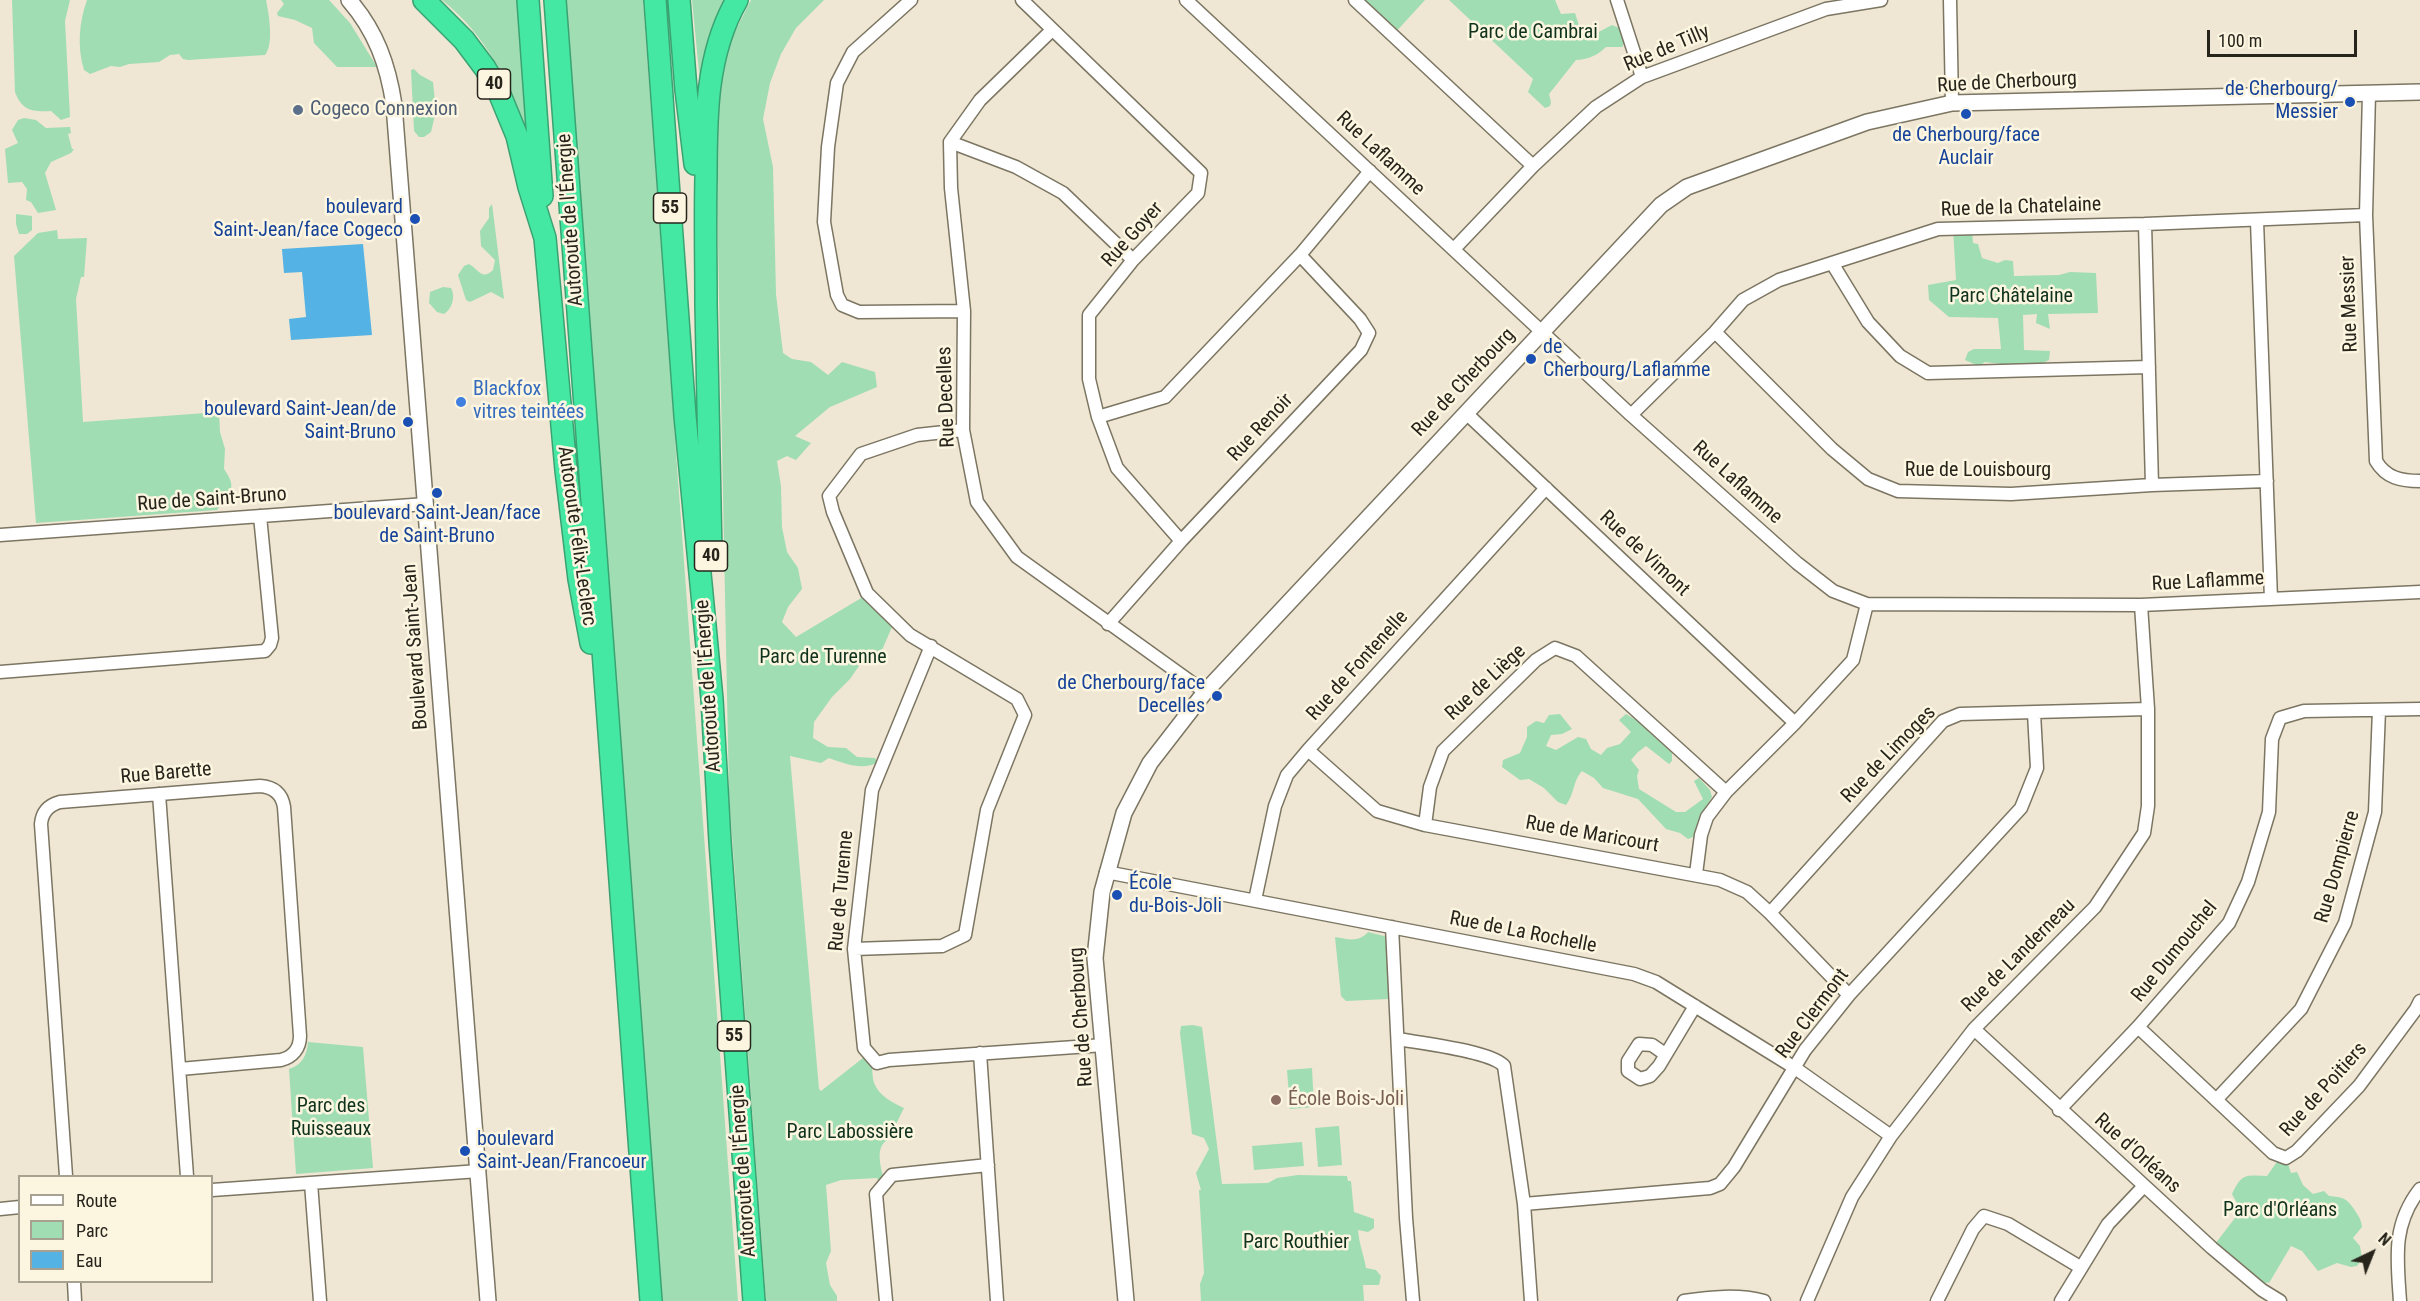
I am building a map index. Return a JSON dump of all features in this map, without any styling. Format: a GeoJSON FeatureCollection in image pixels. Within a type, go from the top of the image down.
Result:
{"type":"FeatureCollection","features":[{"type":"Feature","properties":{"kind":"highway","name":"Autoroute Félix-Leclerc"},"geometry":{"type":"LineString","coordinates":[[424,0],[464,40],[498,90],[517,136],[529,187],[545,238],[558,394],[579,579],[610,746]]}},
{"type":"Feature","properties":{"kind":"highway"},"geometry":{"type":"LineString","coordinates":[[528,0],[545,238]]}},
{"type":"Feature","properties":{"kind":"highway","name":"Autoroute de l'Énergie"},"geometry":{"type":"LineString","coordinates":[[555,0],[651,1301]]}},
{"type":"Feature","properties":{"kind":"highway","name":"Autoroute de l'Énergie"},"geometry":{"type":"LineString","coordinates":[[655,0],[685,416],[712,699],[721,854],[754,1301]]}},
{"type":"Feature","properties":{"kind":"highway"},"geometry":{"type":"LineString","coordinates":[[679,0],[686,90],[705,245]]}},
{"type":"Feature","properties":{"kind":"highway","name":"40"},"geometry":{"type":"LineString","coordinates":[[712,699],[710,414],[705,245],[706,136],[710,82],[721,35],[737,0]]}},
{"type":"Feature","properties":{"kind":"street","name":"Boulevard Saint-Jean"},"geometry":{"type":"LineString","coordinates":[[349,0],[378,43],[391,83],[398,148],[488,1301]]}},
{"type":"Feature","properties":{"kind":"street"},"geometry":{"type":"LineString","coordinates":[[911,0],[853,52],[837,83],[828,147],[824,222],[837,295],[842,305],[859,312],[964,311]]}},
{"type":"Feature","properties":{"kind":"street","name":"Rue Goyer"},"geometry":{"type":"LineString","coordinates":[[1022,0],[1201,172],[1197,193],[1133,260],[1089,315],[1089,379],[1098,417],[1117,468],[1181,541]]}},
{"type":"Feature","properties":{"kind":"street","name":"Rue Laflamme"},"geometry":{"type":"LineString","coordinates":[[1186,0],[1631,415],[1797,563],[1833,591],[1867,604],[2141,605],[2420,592]]}},
{"type":"Feature","properties":{"kind":"street"},"geometry":{"type":"LineString","coordinates":[[1355,0],[1533,166]]}},
{"type":"Feature","properties":{"kind":"street"},"geometry":{"type":"LineString","coordinates":[[1617,0],[1642,77]]}},
{"type":"Feature","properties":{"kind":"street","name":"Rue de Tilly"},"geometry":{"type":"LineString","coordinates":[[1454,249],[1533,166],[1596,107],[1642,77],[1826,9],[1881,0]]}},
{"type":"Feature","properties":{"kind":"street"},"geometry":{"type":"LineString","coordinates":[[1950,0],[1952,103]]}},
{"type":"Feature","properties":{"kind":"street"},"geometry":{"type":"LineString","coordinates":[[1052,30],[980,100],[950,142],[1016,167],[1063,193],[1133,260]]}},
{"type":"Feature","properties":{"kind":"street","name":"Rue de Cherbourg"},"geometry":{"type":"LineString","coordinates":[[1126,1301],[1095,958],[1106,872],[1124,813],[1150,763],[1205,692],[1541,330],[1661,205],[1687,187],[1867,122],[1952,103],[2420,92]]}},
{"type":"Feature","properties":{"kind":"street","name":"Rue Messier"},"geometry":{"type":"LineString","coordinates":[[2369,93],[2366,215],[2376,461],[2382,472],[2402,481],[2420,481]]}},
{"type":"Feature","properties":{"kind":"street","name":"Rue Decelles"},"geometry":{"type":"LineString","coordinates":[[950,142],[951,188],[964,311],[963,430],[977,502],[1017,557],[1205,692]]}},
{"type":"Feature","properties":{"kind":"street"},"geometry":{"type":"LineString","coordinates":[[1098,417],[1165,397],[1300,255],[1370,171]]}},
{"type":"Feature","properties":{"kind":"street","name":"Rue de la Chatelaine"},"geometry":{"type":"LineString","coordinates":[[1631,415],[1715,332],[1743,300],[1779,280],[1938,228],[2257,221],[2366,215]]}},
{"type":"Feature","properties":{"kind":"street"},"geometry":{"type":"LineString","coordinates":[[2257,221],[2271,599]]}},
{"type":"Feature","properties":{"kind":"street"},"geometry":{"type":"LineString","coordinates":[[2145,224],[2152,485]]}},
{"type":"Feature","properties":{"kind":"street","name":"Rue Renoir"},"geometry":{"type":"LineString","coordinates":[[1108,624],[1181,541],[1361,350],[1369,333],[1360,320],[1300,255]]}},
{"type":"Feature","properties":{"kind":"street"},"geometry":{"type":"LineString","coordinates":[[1832,263],[1868,322],[1900,356],[1928,373],[2149,367]]}},
{"type":"Feature","properties":{"kind":"street","name":"Rue de Louisbourg"},"geometry":{"type":"LineString","coordinates":[[1715,332],[1832,449],[1868,478],[1898,491],[2012,494],[2152,485],[2267,481]]}},
{"type":"Feature","properties":{"kind":"street","name":"Rue de Vimont"},"geometry":{"type":"LineString","coordinates":[[1466,413],[1795,723]]}},
{"type":"Feature","properties":{"kind":"street"},"geometry":{"type":"LineString","coordinates":[[854,949],[942,946],[965,936],[987,810],[1025,715],[1017,699],[910,635],[867,593],[833,512],[829,496],[861,454],[917,435],[963,430]]}},
{"type":"Feature","properties":{"kind":"street","name":"Rue de Fontenelle"},"geometry":{"type":"LineString","coordinates":[[1255,900],[1275,806],[1287,775],[1546,488]]}},
{"type":"Feature","properties":{"kind":"street","name":"Rue de Saint-Bruno"},"geometry":{"type":"LineString","coordinates":[[0,535],[426,504]]}},
{"type":"Feature","properties":{"kind":"street"},"geometry":{"type":"LineString","coordinates":[[0,672],[265,651],[272,638],[260,516]]}},
{"type":"Feature","properties":{"kind":"street"},"geometry":{"type":"LineString","coordinates":[[1696,874],[1701,835],[1707,817],[1726,792],[1795,723],[1853,660],[1867,604]]}},
{"type":"Feature","properties":{"kind":"street","name":"Rue de Landerneau"},"geometry":{"type":"LineString","coordinates":[[1806,1301],[1852,1197],[1892,1136],[1974,1029],[2095,907],[2144,833],[2148,806],[2148,710],[2141,605]]}},
{"type":"Feature","properties":{"kind":"street","name":"Rue de Turenne"},"geometry":{"type":"LineString","coordinates":[[931,646],[872,790],[854,949],[864,1048],[877,1062],[1104,1045]]}},
{"type":"Feature","properties":{"kind":"street","name":"Rue de Liège"},"geometry":{"type":"LineString","coordinates":[[1425,825],[1430,787],[1443,751],[1536,660],[1555,648],[1576,656],[1726,792]]}},
{"type":"Feature","properties":{"kind":"street","name":"Rue Dumouchel"},"geometry":{"type":"LineString","coordinates":[[2059,1110],[2138,1027],[2229,923],[2248,882],[2269,812],[2272,739],[2280,718],[2304,711],[2420,709]]}},
{"type":"Feature","properties":{"kind":"street","name":"Rue de Limoges"},"geometry":{"type":"LineString","coordinates":[[1770,913],[1943,722],[1960,714],[2148,710]]}},
{"type":"Feature","properties":{"kind":"street","name":"Rue Dompierre"},"geometry":{"type":"LineString","coordinates":[[2216,1100],[2301,1009],[2345,923],[2375,812],[2379,710]]}},
{"type":"Feature","properties":{"kind":"street","name":"Rue Clermont"},"geometry":{"type":"LineString","coordinates":[[1524,1204],[1710,1188],[1720,1184],[1806,1050],[1849,995],[2021,808],[2037,768],[2034,713]]}},
{"type":"Feature","properties":{"kind":"street","name":"Rue de Maricourt"},"geometry":{"type":"LineString","coordinates":[[1308,750],[1377,811],[1425,825],[1696,874],[1720,880],[1747,892],[1849,995]]}},
{"type":"Feature","properties":{"kind":"street","name":"Rue Barette"},"geometry":{"type":"LineString","coordinates":[[66,1175],[42,818],[47,809],[60,802],[264,786],[277,792],[284,807],[300,1036],[298,1047],[293,1054],[283,1059],[180,1069]]}},
{"type":"Feature","properties":{"kind":"street"},"geometry":{"type":"LineString","coordinates":[[159,794],[187,1175]]}},
{"type":"Feature","properties":{"kind":"street","name":"Rue de La Rochelle"},"geometry":{"type":"LineString","coordinates":[[1106,872],[1634,974],[1656,982],[1795,1068],[1892,1136]]}},
{"type":"Feature","properties":{"kind":"street"},"geometry":{"type":"LineString","coordinates":[[1392,927],[1406,1218],[1413,1301]]}},
{"type":"Feature","properties":{"kind":"street","name":"Rue de Poitiers"},"geometry":{"type":"LineString","coordinates":[[2138,1027],[2273,1153],[2286,1158],[2297,1152],[2359,1086],[2420,1001]]}},
{"type":"Feature","properties":{"kind":"street"},"geometry":{"type":"LineString","coordinates":[[1665,1054],[1695,1006]]}},
{"type":"Feature","properties":{"kind":"street","name":"Rue d'Orléans"},"geometry":{"type":"LineString","coordinates":[[1974,1029],[2143,1187],[2262,1290],[2280,1301]]}},
{"type":"Feature","properties":{"kind":"street"},"geometry":{"type":"LineString","coordinates":[[1398,1039],[1483,1055],[1500,1061],[1504,1066],[1524,1204],[1531,1301]]}},
{"type":"Feature","properties":{"kind":"street"},"geometry":{"type":"LineString","coordinates":[[980,1053],[997,1301]]}},
{"type":"Feature","properties":{"kind":"street"},"geometry":{"type":"LineString","coordinates":[[886,1301],[876,1194],[892,1175],[988,1165]]}},
{"type":"Feature","properties":{"kind":"street"},"geometry":{"type":"LineString","coordinates":[[213,1190],[479,1171]]}},
{"type":"Feature","properties":{"kind":"street"},"geometry":{"type":"LineString","coordinates":[[311,1183],[320,1301]]}},
{"type":"Feature","properties":{"kind":"street"},"geometry":{"type":"LineString","coordinates":[[2061,1301],[2108,1224],[2143,1187]]}},
{"type":"Feature","properties":{"kind":"street"},"geometry":{"type":"LineString","coordinates":[[2400,1301],[2397,1255],[2400,1224],[2420,1189]]}},
{"type":"Feature","properties":{"kind":"street"},"geometry":{"type":"LineString","coordinates":[[0,1209],[18,1207]]}},
{"type":"Feature","properties":{"kind":"street"},"geometry":{"type":"LineString","coordinates":[[1937,1301],[1973,1229],[1984,1216],[2008,1224],[2080,1267]]}},
{"type":"Feature","properties":{"kind":"street"},"geometry":{"type":"LineString","coordinates":[[74,1283],[75,1301]]}},
{"type":"Feature","properties":{"kind":"street"},"geometry":{"type":"LineString","coordinates":[[1684,1301],[1748,1297],[1764,1301]]}},
{"type":"Feature","properties":{"kind":"green space"},"geometry":{"type":"Polygon","coordinates":[[[12,0],[70,0],[65,21],[70,117],[61,120],[51,111],[29,109],[21,103],[15,92],[12,0]]]}},
{"type":"Feature","properties":{"kind":"green space"},"geometry":{"type":"Polygon","coordinates":[[[87,0],[266,0],[270,29],[268,50],[265,55],[188,60],[183,59],[179,54],[170,55],[159,62],[111,66],[90,74],[84,70],[80,44],[82,17],[87,0]]]}},
{"type":"Feature","properties":{"kind":"green space"},"geometry":{"type":"Polygon","coordinates":[[[281,0],[329,0],[350,23],[377,67],[337,67],[314,43],[312,28],[295,20],[278,16],[277,13],[284,4],[281,0]]]}},
{"type":"Feature","properties":{"kind":"green space"},"geometry":{"type":"Polygon","coordinates":[[[442,0],[521,0],[528,134],[513,96],[494,61],[471,28],[442,0]]]}},
{"type":"Feature","properties":{"kind":"green space"},"geometry":{"type":"Polygon","coordinates":[[[565,0],[643,0],[738,1301],[662,1301],[565,0]]]}},
{"type":"Feature","properties":{"kind":"green space"},"geometry":{"type":"Polygon","coordinates":[[[692,0],[729,0],[703,81],[700,82],[692,0]]]}},
{"type":"Feature","properties":{"kind":"green space"},"geometry":{"type":"Polygon","coordinates":[[[751,0],[824,0],[796,28],[781,54],[770,83],[763,119],[773,167],[776,294],[783,353],[792,359],[811,362],[828,375],[842,362],[875,372],[877,387],[830,407],[795,436],[811,443],[796,460],[787,456],[777,461],[781,486],[782,527],[787,552],[798,568],[802,589],[788,607],[782,622],[796,637],[868,594],[891,617],[887,622],[892,627],[882,650],[865,657],[814,722],[813,738],[828,747],[846,748],[857,757],[875,758],[878,762],[861,766],[829,758],[821,763],[790,756],[819,1089],[821,1091],[868,1054],[876,1088],[895,1104],[904,1108],[888,1134],[888,1140],[881,1147],[880,1159],[885,1182],[881,1188],[877,1178],[841,1180],[826,1185],[831,1251],[826,1263],[830,1285],[837,1296],[837,1301],[766,1301],[729,794],[716,147],[720,91],[729,43],[751,0]]]}},
{"type":"Feature","properties":{"kind":"green space","name":"Parc de Cambrai"},"geometry":{"type":"Polygon","coordinates":[[[1364,0],[1425,0],[1393,35],[1364,0]]]}},
{"type":"Feature","properties":{"kind":"green space","name":"Parc de Cambrai"},"geometry":{"type":"Polygon","coordinates":[[[1449,0],[1555,0],[1561,14],[1575,13],[1580,29],[1586,36],[1591,36],[1612,25],[1619,28],[1626,40],[1622,47],[1606,47],[1592,57],[1576,60],[1549,94],[1550,106],[1545,108],[1528,92],[1533,79],[1449,0]]]}},
{"type":"Feature","properties":{"kind":"green space"},"geometry":{"type":"Polygon","coordinates":[[[414,69],[433,82],[436,111],[431,132],[424,137],[419,137],[414,131],[411,70],[414,69]]]}},
{"type":"Feature","properties":{"kind":"green space"},"geometry":{"type":"Polygon","coordinates":[[[24,118],[36,120],[46,128],[70,127],[71,133],[68,134],[72,149],[74,149],[71,153],[51,162],[45,173],[56,210],[38,213],[31,202],[26,200],[27,189],[22,182],[8,183],[5,149],[18,143],[12,130],[18,120],[24,118]]]}},
{"type":"Feature","properties":{"kind":"green space"},"geometry":{"type":"Polygon","coordinates":[[[492,204],[504,299],[491,292],[470,302],[466,300],[458,275],[464,266],[469,264],[483,274],[493,270],[495,260],[481,246],[480,231],[489,218],[489,208],[492,204]]]}},
{"type":"Feature","properties":{"kind":"green space"},"geometry":{"type":"Polygon","coordinates":[[[16,214],[32,216],[32,230],[27,234],[19,234],[16,214]]]}},
{"type":"Feature","properties":{"kind":"green space","name":"Parc Châtelaine"},"geometry":{"type":"Polygon","coordinates":[[[1953,228],[1972,228],[1973,243],[1978,244],[1982,258],[1998,263],[2005,260],[2013,261],[2014,276],[2059,275],[2070,272],[2096,273],[2098,313],[2048,314],[2050,329],[2036,323],[2037,314],[2023,315],[2024,350],[2050,351],[2049,360],[2043,363],[2033,363],[2002,371],[2001,364],[1985,362],[1979,366],[1965,360],[1968,352],[1974,349],[2001,349],[1998,318],[1949,317],[1929,300],[1928,285],[1956,280],[1953,228]]]}},
{"type":"Feature","properties":{"kind":"green space"},"geometry":{"type":"Polygon","coordinates":[[[57,230],[58,239],[87,238],[84,277],[81,277],[76,299],[83,422],[219,412],[220,432],[225,449],[224,469],[231,481],[231,490],[217,510],[36,523],[14,256],[38,233],[57,230]]]}},
{"type":"Feature","properties":{"kind":"green space"},"geometry":{"type":"Polygon","coordinates":[[[443,287],[451,288],[453,295],[451,306],[444,314],[437,312],[429,303],[430,292],[443,287]]]}},
{"type":"Feature","properties":{"kind":"green space"},"geometry":{"type":"Polygon","coordinates":[[[1560,714],[1572,729],[1562,734],[1551,735],[1546,746],[1556,750],[1578,737],[1586,739],[1591,749],[1601,755],[1607,748],[1620,744],[1631,732],[1619,720],[1626,714],[1636,720],[1672,753],[1672,761],[1669,764],[1646,746],[1631,760],[1639,770],[1637,776],[1639,789],[1676,812],[1685,812],[1703,799],[1694,781],[1699,778],[1710,790],[1712,797],[1700,817],[1693,837],[1688,839],[1680,833],[1666,829],[1638,799],[1603,788],[1594,778],[1582,771],[1566,805],[1558,802],[1544,788],[1529,779],[1520,780],[1502,767],[1503,760],[1520,753],[1527,737],[1527,727],[1536,721],[1544,723],[1549,715],[1560,714]]]}},
{"type":"Feature","properties":{"kind":"green space"},"geometry":{"type":"Polygon","coordinates":[[[1368,932],[1388,937],[1388,999],[1346,1001],[1341,996],[1335,937],[1357,939],[1368,932]]]}},
{"type":"Feature","properties":{"kind":"green space","name":"Parc Routhier"},"geometry":{"type":"Polygon","coordinates":[[[1181,1026],[1202,1027],[1222,1184],[1268,1183],[1277,1178],[1298,1175],[1347,1176],[1348,1181],[1351,1181],[1354,1212],[1374,1219],[1374,1228],[1368,1232],[1358,1230],[1366,1268],[1376,1270],[1381,1276],[1379,1285],[1363,1285],[1364,1301],[1201,1301],[1200,1284],[1204,1273],[1199,1190],[1201,1190],[1196,1173],[1209,1149],[1204,1138],[1192,1134],[1180,1033],[1181,1026]]]}},
{"type":"Feature","properties":{"kind":"green space","name":"Parc des Ruisseaux"},"geometry":{"type":"Polygon","coordinates":[[[308,1042],[363,1047],[373,1168],[296,1174],[289,1069],[303,1059],[308,1042]]]}},
{"type":"Feature","properties":{"kind":"green space"},"geometry":{"type":"Polygon","coordinates":[[[1312,1068],[1314,1107],[1290,1109],[1287,1070],[1312,1068]]]}},
{"type":"Feature","properties":{"kind":"green space"},"geometry":{"type":"Polygon","coordinates":[[[1339,1126],[1342,1165],[1318,1167],[1315,1128],[1339,1126]]]}},
{"type":"Feature","properties":{"kind":"green space"},"geometry":{"type":"Polygon","coordinates":[[[1302,1142],[1304,1166],[1254,1170],[1252,1146],[1302,1142]]]}},
{"type":"Feature","properties":{"kind":"green space","name":"Parc d'Orléans"},"geometry":{"type":"Polygon","coordinates":[[[2281,1156],[2286,1158],[2291,1173],[2297,1172],[2303,1185],[2313,1194],[2324,1191],[2329,1196],[2346,1200],[2351,1205],[2362,1224],[2353,1238],[2360,1246],[2362,1258],[2357,1266],[2351,1267],[2337,1263],[2318,1271],[2302,1251],[2291,1246],[2269,1283],[2267,1282],[2262,1290],[2212,1248],[2241,1210],[2232,1194],[2239,1182],[2249,1176],[2267,1176],[2281,1156]]]}},
{"type":"Feature","properties":{"kind":"water"},"geometry":{"type":"Polygon","coordinates":[[[363,244],[372,335],[291,340],[289,319],[306,317],[302,272],[284,273],[282,249],[363,244]]]}},
{"type":"Feature","properties":{"kind":"place","name":"de Cherbourg/ Messier"},"geometry":{"type":"Point","coordinates":[2350,102]}},
{"type":"Feature","properties":{"kind":"place","name":"Cogeco Connexion"},"geometry":{"type":"Point","coordinates":[298,110]}},
{"type":"Feature","properties":{"kind":"place","name":"de Cherbourg/face Auclair"},"geometry":{"type":"Point","coordinates":[1966,114]}},
{"type":"Feature","properties":{"kind":"place","name":"boulevard Saint-Jean/face Cogeco"},"geometry":{"type":"Point","coordinates":[415,219]}},
{"type":"Feature","properties":{"kind":"place","name":"de Cherbourg/Laflamme"},"geometry":{"type":"Point","coordinates":[1531,359]}},
{"type":"Feature","properties":{"kind":"place","name":"Blackfox vitres teintées"},"geometry":{"type":"Point","coordinates":[461,402]}},
{"type":"Feature","properties":{"kind":"place","name":"boulevard Saint-Jean/de Saint-Bruno"},"geometry":{"type":"Point","coordinates":[408,422]}},
{"type":"Feature","properties":{"kind":"place","name":"boulevard Saint-Jean/face de Saint-Bruno"},"geometry":{"type":"Point","coordinates":[437,493]}},
{"type":"Feature","properties":{"kind":"place","name":"de Cherbourg/face Decelles"},"geometry":{"type":"Point","coordinates":[1217,696]}},
{"type":"Feature","properties":{"kind":"place","name":"École du-Bois-Joli"},"geometry":{"type":"Point","coordinates":[1117,895]}},
{"type":"Feature","properties":{"kind":"place","name":"École Bois-Joli"},"geometry":{"type":"Point","coordinates":[1276,1100]}},
{"type":"Feature","properties":{"kind":"place","name":"boulevard Saint-Jean/Francoeur"},"geometry":{"type":"Point","coordinates":[465,1151]}},
{"type":"Feature","properties":{"kind":"park label","name":"Parc de Turenne"},"geometry":{"type":"Point","coordinates":[823,658]}},
{"type":"Feature","properties":{"kind":"park label","name":"Parc Labossière"},"geometry":{"type":"Point","coordinates":[850,1133]}}]}
